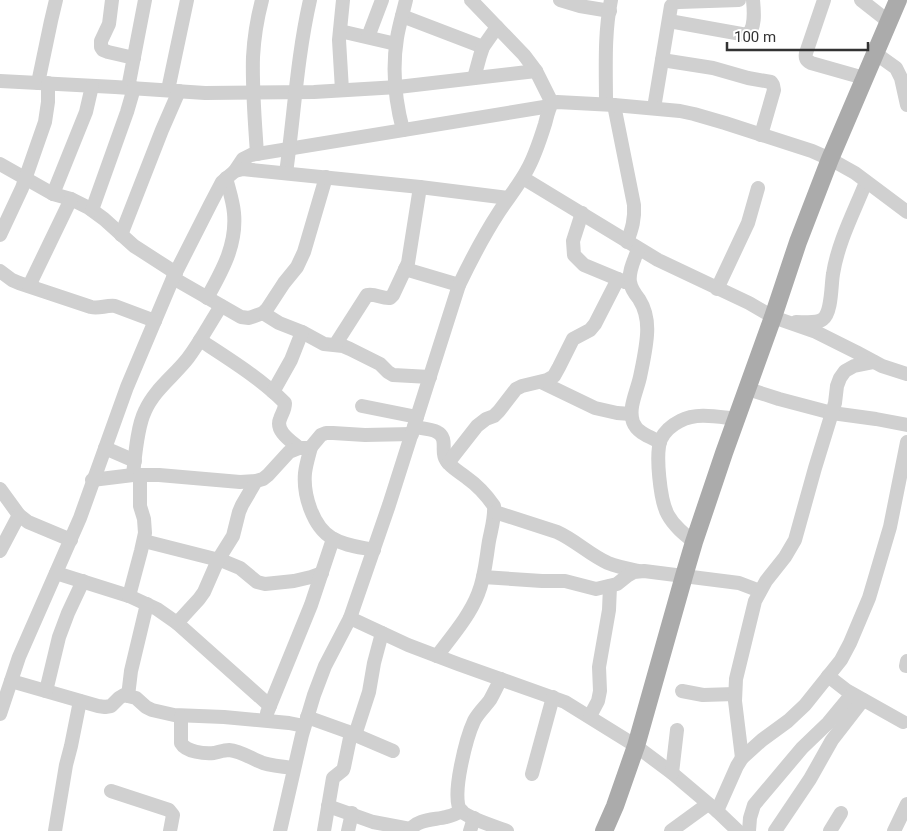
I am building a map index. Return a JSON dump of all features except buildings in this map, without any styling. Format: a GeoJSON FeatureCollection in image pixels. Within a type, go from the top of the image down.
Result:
{"type":"FeatureCollection","features":[{"type":"Feature","properties":{"kind":"main road"},"geometry":{"type":"LineString","coordinates":[[604,831],[636,746],[694,542],[724,453],[748,389],[780,320],[798,242],[830,159],[898,0]]}},
{"type":"Feature","properties":{"kind":"street"},"geometry":{"type":"LineString","coordinates":[[0,235],[5,213],[25,178],[45,122],[48,102],[43,83],[56,0]]}},
{"type":"Feature","properties":{"kind":"street"},"geometry":{"type":"LineString","coordinates":[[112,0],[109,24],[101,41],[101,46],[103,50],[108,52],[134,58]]}},
{"type":"Feature","properties":{"kind":"street"},"geometry":{"type":"LineString","coordinates":[[92,210],[127,112],[134,58],[145,0]]}},
{"type":"Feature","properties":{"kind":"street"},"geometry":{"type":"LineString","coordinates":[[121,235],[162,130],[174,91],[187,0]]}},
{"type":"Feature","properties":{"kind":"street"},"geometry":{"type":"LineString","coordinates":[[257,154],[253,93],[254,44],[262,0]]}},
{"type":"Feature","properties":{"kind":"street"},"geometry":{"type":"LineString","coordinates":[[286,173],[304,26],[310,0]]}},
{"type":"Feature","properties":{"kind":"street"},"geometry":{"type":"LineString","coordinates":[[342,90],[340,31],[343,0]]}},
{"type":"Feature","properties":{"kind":"street"},"geometry":{"type":"LineString","coordinates":[[368,37],[382,0]]}},
{"type":"Feature","properties":{"kind":"street"},"geometry":{"type":"LineString","coordinates":[[403,130],[398,112],[394,69],[396,44],[406,0]]}},
{"type":"Feature","properties":{"kind":"street"},"geometry":{"type":"LineString","coordinates":[[280,831],[294,768],[314,695],[325,666],[350,618],[374,550],[458,285],[484,236],[523,178],[534,155],[551,104],[536,71],[524,55],[471,0]]}},
{"type":"Feature","properties":{"kind":"street"},"geometry":{"type":"LineString","coordinates":[[654,108],[671,6],[679,2],[734,0]]}},
{"type":"Feature","properties":{"kind":"street"},"geometry":{"type":"LineString","coordinates":[[668,21],[747,35],[752,28],[753,0]]}},
{"type":"Feature","properties":{"kind":"street"},"geometry":{"type":"LineString","coordinates":[[824,0],[805,58],[811,63],[864,78]]}},
{"type":"Feature","properties":{"kind":"street"},"geometry":{"type":"LineString","coordinates":[[861,0],[889,22]]}},
{"type":"Feature","properties":{"kind":"street"},"geometry":{"type":"LineString","coordinates":[[448,463],[477,426],[494,416],[516,390],[522,386],[547,380],[554,376],[574,339],[590,330],[595,324],[631,269],[635,216],[610,105],[606,52],[610,5],[565,1]]}},
{"type":"Feature","properties":{"kind":"street"},"geometry":{"type":"LineString","coordinates":[[402,16],[483,47]]}},
{"type":"Feature","properties":{"kind":"street"},"geometry":{"type":"LineString","coordinates":[[474,78],[483,47],[497,28]]}},
{"type":"Feature","properties":{"kind":"street"},"geometry":{"type":"LineString","coordinates":[[340,31],[396,44]]}},
{"type":"Feature","properties":{"kind":"street"},"geometry":{"type":"LineString","coordinates":[[875,53],[901,72],[907,105]]}},
{"type":"Feature","properties":{"kind":"street"},"geometry":{"type":"LineString","coordinates":[[662,60],[706,66],[748,78],[771,82],[774,90],[761,134]]}},
{"type":"Feature","properties":{"kind":"street"},"geometry":{"type":"LineString","coordinates":[[0,81],[205,93],[253,93],[395,87],[536,71]]}},
{"type":"Feature","properties":{"kind":"street"},"geometry":{"type":"LineString","coordinates":[[53,194],[86,112],[92,86]]}},
{"type":"Feature","properties":{"kind":"street"},"geometry":{"type":"LineString","coordinates":[[0,714],[19,657],[71,540],[126,387],[175,275],[222,182],[243,159],[251,155],[557,102],[654,108],[694,114],[812,151],[846,168],[907,212]]}},
{"type":"Feature","properties":{"kind":"street"},"geometry":{"type":"LineString","coordinates":[[0,164],[53,194],[92,210],[141,252],[207,298],[246,318],[263,313],[268,309],[301,260],[326,177]]}},
{"type":"Feature","properties":{"kind":"street"},"geometry":{"type":"LineString","coordinates":[[230,175],[243,169],[508,198]]}},
{"type":"Feature","properties":{"kind":"street"},"geometry":{"type":"LineString","coordinates":[[207,298],[225,266],[233,239],[234,213],[230,175]]}},
{"type":"Feature","properties":{"kind":"street"},"geometry":{"type":"LineString","coordinates":[[523,178],[658,260],[749,303],[780,320],[821,335],[874,362],[907,374]]}},
{"type":"Feature","properties":{"kind":"street"},"geometry":{"type":"LineString","coordinates":[[780,320],[814,322],[824,318],[830,303],[833,274],[840,248],[866,182]]}},
{"type":"Feature","properties":{"kind":"street"},"geometry":{"type":"LineString","coordinates":[[335,345],[367,295],[371,294],[390,298],[410,256],[420,187]]}},
{"type":"Feature","properties":{"kind":"street"},"geometry":{"type":"LineString","coordinates":[[717,289],[750,218],[758,188]]}},
{"type":"Feature","properties":{"kind":"street"},"geometry":{"type":"LineString","coordinates":[[29,286],[71,200]]}},
{"type":"Feature","properties":{"kind":"street"},"geometry":{"type":"LineString","coordinates":[[582,213],[573,241],[574,255],[584,265],[624,282],[644,308],[647,323],[644,360],[631,414],[636,428],[643,434],[660,442]]}},
{"type":"Feature","properties":{"kind":"street"},"geometry":{"type":"LineString","coordinates":[[405,269],[458,285]]}},
{"type":"Feature","properties":{"kind":"street"},"geometry":{"type":"LineString","coordinates":[[0,271],[12,280],[90,307],[115,306],[155,321]]}},
{"type":"Feature","properties":{"kind":"street"},"geometry":{"type":"LineString","coordinates":[[129,596],[144,541],[145,527],[140,506],[135,461],[144,411],[165,383],[187,359],[221,306]]}},
{"type":"Feature","properties":{"kind":"street"},"geometry":{"type":"LineString","coordinates":[[263,313],[279,323],[302,332],[324,344],[343,346],[375,362],[393,375],[430,377]]}},
{"type":"Feature","properties":{"kind":"street"},"geometry":{"type":"LineString","coordinates":[[273,392],[291,360],[302,332]]}},
{"type":"Feature","properties":{"kind":"street"},"geometry":{"type":"LineString","coordinates":[[200,340],[234,363],[285,403],[278,426],[286,437],[305,447]]}},
{"type":"Feature","properties":{"kind":"street"},"geometry":{"type":"LineString","coordinates":[[742,758],[735,701],[736,679],[755,601],[795,540],[835,403],[840,378],[845,371],[854,366],[874,362]]}},
{"type":"Feature","properties":{"kind":"street"},"geometry":{"type":"LineString","coordinates":[[540,382],[595,408],[631,414]]}},
{"type":"Feature","properties":{"kind":"street"},"geometry":{"type":"LineString","coordinates":[[748,389],[779,400],[832,413],[876,418],[907,425]]}},
{"type":"Feature","properties":{"kind":"street"},"geometry":{"type":"LineString","coordinates":[[362,406],[414,426],[437,432],[444,440],[444,459],[468,478],[494,506],[495,512],[478,594],[473,605],[437,656]]}},
{"type":"Feature","properties":{"kind":"street"},"geometry":{"type":"LineString","coordinates":[[694,542],[680,531],[666,513],[660,488],[658,456],[660,442],[664,434],[671,427],[680,421],[693,417],[709,416],[737,419]]}},
{"type":"Feature","properties":{"kind":"street"},"geometry":{"type":"LineString","coordinates":[[92,480],[136,475],[169,475],[240,482],[256,481],[268,475],[289,452],[305,447],[326,433],[333,432],[365,436],[414,426]]}},
{"type":"Feature","properties":{"kind":"street"},"geometry":{"type":"LineString","coordinates":[[671,831],[713,808],[742,758],[805,705],[841,660],[869,598],[890,527],[907,442]]}},
{"type":"Feature","properties":{"kind":"street"},"geometry":{"type":"LineString","coordinates":[[305,447],[305,481],[309,505],[312,515],[321,530],[333,539],[352,546],[374,550]]}},
{"type":"Feature","properties":{"kind":"street"},"geometry":{"type":"LineString","coordinates":[[105,448],[135,461]]}},
{"type":"Feature","properties":{"kind":"street"},"geometry":{"type":"LineString","coordinates":[[177,623],[204,592],[218,560],[233,536],[239,512],[256,481]]}},
{"type":"Feature","properties":{"kind":"street"},"geometry":{"type":"LineString","coordinates":[[0,489],[19,514],[28,522],[71,540]]}},
{"type":"Feature","properties":{"kind":"street"},"geometry":{"type":"LineString","coordinates":[[495,512],[565,535],[584,549],[618,566],[639,571],[655,571],[739,583],[760,591]]}},
{"type":"Feature","properties":{"kind":"street"},"geometry":{"type":"LineString","coordinates":[[0,551],[19,514]]}},
{"type":"Feature","properties":{"kind":"street"},"geometry":{"type":"LineString","coordinates":[[265,721],[311,605],[333,539]]}},
{"type":"Feature","properties":{"kind":"street"},"geometry":{"type":"LineString","coordinates":[[144,541],[218,560],[240,568],[257,582],[265,584],[294,581],[322,573]]}},
{"type":"Feature","properties":{"kind":"street"},"geometry":{"type":"LineString","coordinates":[[483,577],[565,581],[596,589],[617,584],[627,576],[639,571]]}},
{"type":"Feature","properties":{"kind":"street"},"geometry":{"type":"LineString","coordinates":[[56,573],[129,596],[157,609],[177,623],[270,706]]}},
{"type":"Feature","properties":{"kind":"street"},"geometry":{"type":"LineString","coordinates":[[46,691],[59,637],[83,581]]}},
{"type":"Feature","properties":{"kind":"street"},"geometry":{"type":"LineString","coordinates":[[590,716],[598,701],[600,680],[598,674],[609,610],[610,586]]}},
{"type":"Feature","properties":{"kind":"street"},"geometry":{"type":"LineString","coordinates":[[128,696],[131,671],[147,604]]}},
{"type":"Feature","properties":{"kind":"street"},"geometry":{"type":"LineString","coordinates":[[350,618],[437,656],[565,702],[636,746],[672,773],[738,831]]}},
{"type":"Feature","properties":{"kind":"street"},"geometry":{"type":"LineString","coordinates":[[324,831],[333,778],[343,770],[353,734],[369,692],[382,633]]}},
{"type":"Feature","properties":{"kind":"street"},"geometry":{"type":"LineString","coordinates":[[828,676],[903,722]]}},
{"type":"Feature","properties":{"kind":"street"},"geometry":{"type":"LineString","coordinates":[[501,679],[493,695],[475,720],[467,741],[458,785],[457,800],[458,806],[472,824],[507,831]]}},
{"type":"Feature","properties":{"kind":"street"},"geometry":{"type":"LineString","coordinates":[[11,681],[98,706],[111,706],[124,695],[136,698],[152,710],[174,716],[211,716],[265,721],[306,722],[353,734],[393,751]]}},
{"type":"Feature","properties":{"kind":"street"},"geometry":{"type":"LineString","coordinates":[[682,691],[703,695],[735,694]]}},
{"type":"Feature","properties":{"kind":"street"},"geometry":{"type":"LineString","coordinates":[[749,831],[754,805],[802,748],[858,696]]}},
{"type":"Feature","properties":{"kind":"street"},"geometry":{"type":"LineString","coordinates":[[775,831],[810,779],[858,696]]}},
{"type":"Feature","properties":{"kind":"street"},"geometry":{"type":"LineString","coordinates":[[532,774],[554,697]]}},
{"type":"Feature","properties":{"kind":"street"},"geometry":{"type":"LineString","coordinates":[[55,831],[66,765],[80,701]]}},
{"type":"Feature","properties":{"kind":"street"},"geometry":{"type":"LineString","coordinates":[[181,716],[181,743],[186,749],[202,753],[224,750],[234,751],[264,763],[294,768]]}},
{"type":"Feature","properties":{"kind":"street"},"geometry":{"type":"LineString","coordinates":[[672,773],[677,730]]}},
{"type":"Feature","properties":{"kind":"street"},"geometry":{"type":"LineString","coordinates":[[111,790],[172,812],[170,831]]}},
{"type":"Feature","properties":{"kind":"street"},"geometry":{"type":"LineString","coordinates":[[894,831],[907,804]]}},
{"type":"Feature","properties":{"kind":"street"},"geometry":{"type":"LineString","coordinates":[[328,806],[373,822],[410,830],[414,825],[434,825],[462,811]]}},
{"type":"Feature","properties":{"kind":"street"},"geometry":{"type":"LineString","coordinates":[[348,831],[352,813]]}},
{"type":"Feature","properties":{"kind":"street"},"geometry":{"type":"LineString","coordinates":[[830,831],[841,813]]}}]}
